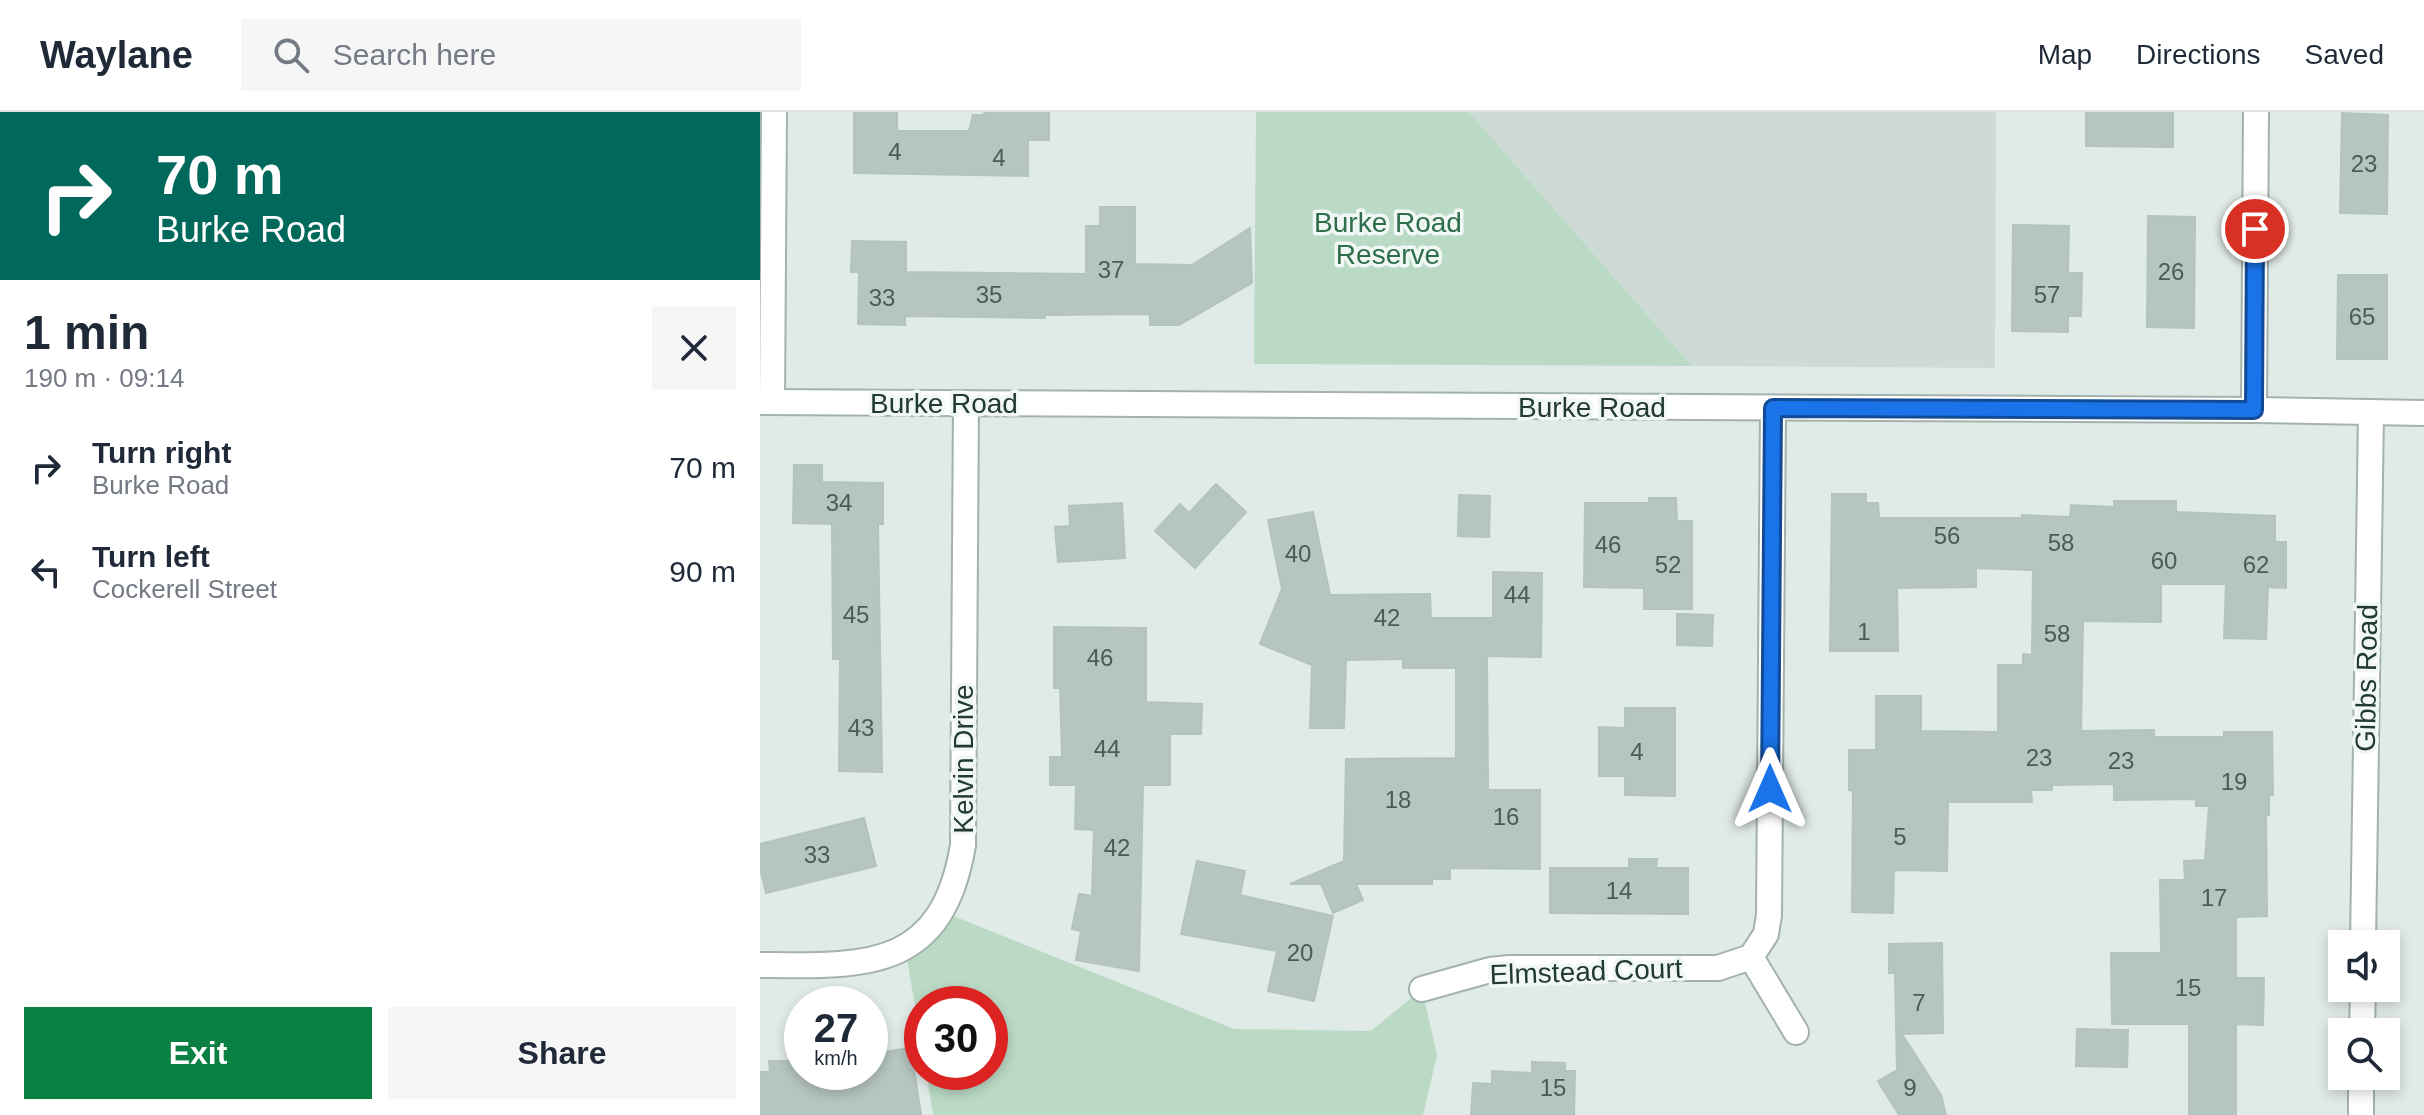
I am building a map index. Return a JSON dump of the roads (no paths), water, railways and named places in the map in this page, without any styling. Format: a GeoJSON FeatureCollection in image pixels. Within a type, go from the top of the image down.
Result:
{"type":"FeatureCollection","features":[{"type":"Feature","properties":{"kind":"street"},"geometry":{"type":"LineString","coordinates":[[766,402],[774,112]]}},
{"type":"Feature","properties":{"kind":"street"},"geometry":{"type":"LineString","coordinates":[[2254,410],[2256,112]]}},
{"type":"Feature","properties":{"kind":"street","name":"Burke Road"},"geometry":{"type":"LineString","coordinates":[[766,402],[2424,413]]}},
{"type":"Feature","properties":{"kind":"street","name":"Kelvin Drive"},"geometry":{"type":"LineString","coordinates":[[760,965],[848,964],[879,959],[905,948],[935,921],[958,876],[963,845],[966,403]]}},
{"type":"Feature","properties":{"kind":"street"},"geometry":{"type":"LineString","coordinates":[[1773,408],[1769,915],[1766,934],[1751,957],[1796,1032]]}},
{"type":"Feature","properties":{"kind":"street","name":"Gibbs Road"},"geometry":{"type":"LineString","coordinates":[[2363,930],[2371,413]]}},
{"type":"Feature","properties":{"kind":"street","name":"Elmstead Court"},"geometry":{"type":"LineString","coordinates":[[1422,989],[1490,970],[1509,968],[1718,968],[1751,957]]}},
{"type":"Feature","properties":{"kind":"street"},"geometry":{"type":"LineString","coordinates":[[2361,1090],[2361,1115]]}},
{"type":"Feature","properties":{"kind":"park label","name":"Burke Road Reserve"},"geometry":{"type":"Point","coordinates":[1388,238]}}]}
